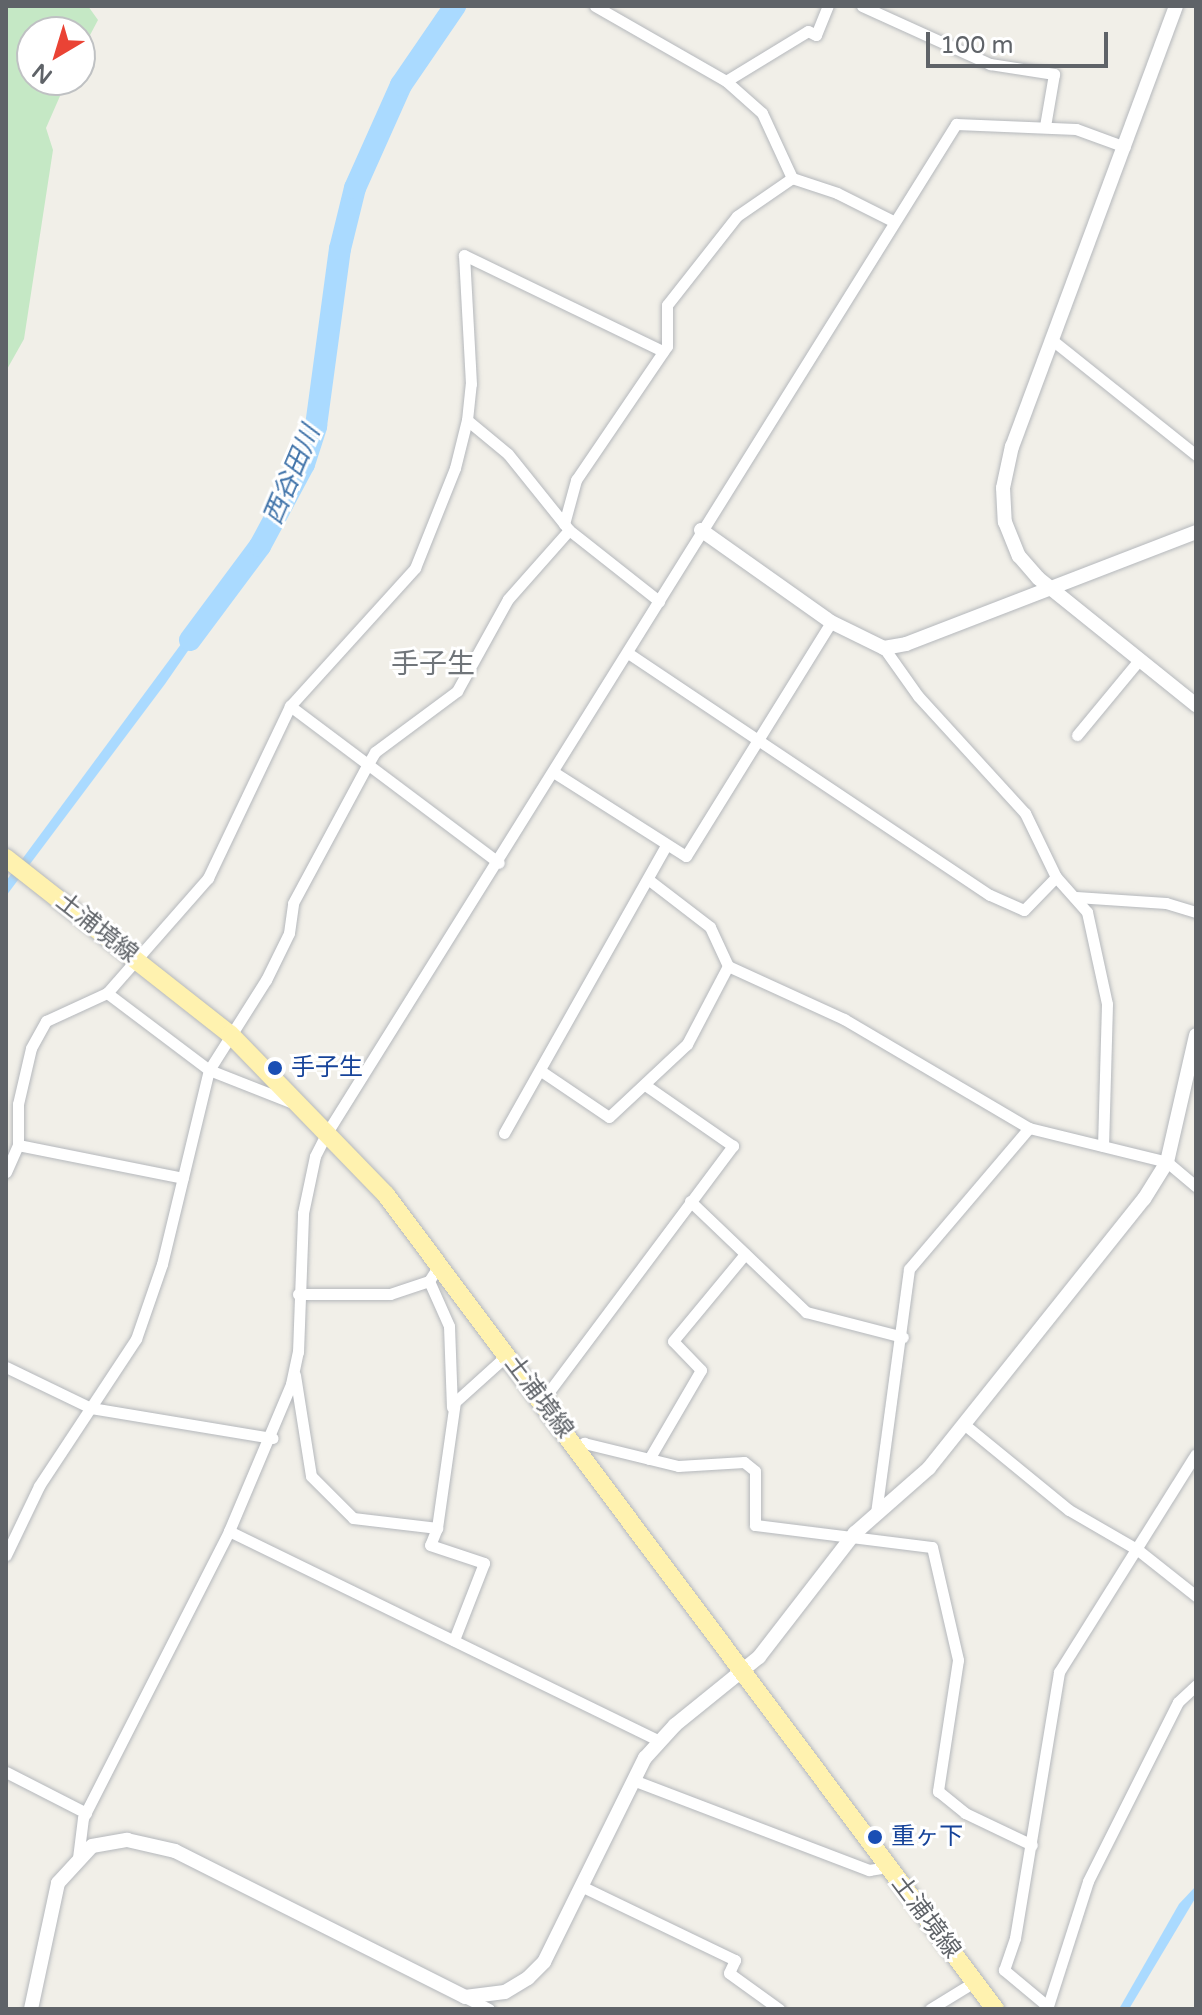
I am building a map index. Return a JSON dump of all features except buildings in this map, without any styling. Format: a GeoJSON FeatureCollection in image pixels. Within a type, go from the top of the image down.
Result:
{"type":"FeatureCollection","features":[{"type":"Feature","properties":{"kind":"main road","name":"土浦境線"},"geometry":{"type":"LineString","coordinates":[[8,859],[230,1034],[328,1131],[440,1264],[746,1669],[995,2009]]}},
{"type":"Feature","properties":{"kind":"street"},"geometry":{"type":"LineString","coordinates":[[595,6],[726,81],[762,113],[792,178],[837,193],[893,221]]}},
{"type":"Feature","properties":{"kind":"street"},"geometry":{"type":"LineString","coordinates":[[726,81],[808,31],[816,35],[828,6]]}},
{"type":"Feature","properties":{"kind":"street"},"geometry":{"type":"LineString","coordinates":[[862,6],[990,64],[1054,74],[1045,126]]}},
{"type":"Feature","properties":{"kind":"street"},"geometry":{"type":"LineString","coordinates":[[1176,6],[1012,446],[1003,488],[1005,522],[1019,556],[1051,590],[1196,705]]}},
{"type":"Feature","properties":{"kind":"street"},"geometry":{"type":"LineString","coordinates":[[437,1528],[353,1518],[311,1476],[294,1373],[305,1193],[328,1131],[499,863],[701,530],[956,124],[1076,129],[1125,147]]}},
{"type":"Feature","properties":{"kind":"street"},"geometry":{"type":"LineString","coordinates":[[6,1555],[39,1486],[136,1339],[149,1308],[209,1070],[266,980],[289,933],[293,903],[368,764],[375,752],[457,691],[508,599],[567,527],[576,480],[663,351],[667,305],[737,216],[792,178]]}},
{"type":"Feature","properties":{"kind":"street"},"geometry":{"type":"LineString","coordinates":[[6,1172],[18,1145],[24,1074],[46,1021],[107,993],[208,878],[290,706],[415,568],[455,468],[467,420],[471,384],[464,255],[663,351]]}},
{"type":"Feature","properties":{"kind":"street"},"geometry":{"type":"LineString","coordinates":[[1052,340],[1196,455]]}},
{"type":"Feature","properties":{"kind":"street"},"geometry":{"type":"LineString","coordinates":[[467,420],[508,454],[567,527],[659,601]]}},
{"type":"Feature","properties":{"kind":"street"},"geometry":{"type":"LineString","coordinates":[[701,530],[831,622],[884,648],[918,696],[1025,813],[1056,877],[1087,912],[1107,1004],[1103,1146]]}},
{"type":"Feature","properties":{"kind":"street"},"geometry":{"type":"LineString","coordinates":[[884,648],[906,644],[1196,532]]}},
{"type":"Feature","properties":{"kind":"street"},"geometry":{"type":"LineString","coordinates":[[555,773],[686,856],[831,622]]}},
{"type":"Feature","properties":{"kind":"street"},"geometry":{"type":"LineString","coordinates":[[628,653],[990,895],[1024,910],[1056,877]]}},
{"type":"Feature","properties":{"kind":"street"},"geometry":{"type":"LineString","coordinates":[[1077,735],[1139,660]]}},
{"type":"Feature","properties":{"kind":"street"},"geometry":{"type":"LineString","coordinates":[[290,706],[499,863]]}},
{"type":"Feature","properties":{"kind":"street"},"geometry":{"type":"LineString","coordinates":[[504,1133],[666,846]]}},
{"type":"Feature","properties":{"kind":"street"},"geometry":{"type":"LineString","coordinates":[[649,880],[710,927],[728,966],[844,1019],[1029,1128],[1167,1162],[1196,1186]]}},
{"type":"Feature","properties":{"kind":"street"},"geometry":{"type":"LineString","coordinates":[[1076,897],[1166,903],[1196,912]]}},
{"type":"Feature","properties":{"kind":"street"},"geometry":{"type":"LineString","coordinates":[[541,1071],[609,1117],[687,1044],[728,966]]}},
{"type":"Feature","properties":{"kind":"street"},"geometry":{"type":"LineString","coordinates":[[107,993],[209,1070],[246,1089],[303,1106]]}},
{"type":"Feature","properties":{"kind":"street"},"geometry":{"type":"LineString","coordinates":[[465,1997],[505,1992],[528,1978],[544,1962],[633,1780],[659,1741],[746,1669],[778,1636],[855,1533],[929,1468],[1144,1199],[1167,1162],[1196,1035]]}},
{"type":"Feature","properties":{"kind":"street"},"geometry":{"type":"LineString","coordinates":[[542,1401],[733,1146],[645,1085]]}},
{"type":"Feature","properties":{"kind":"street"},"geometry":{"type":"LineString","coordinates":[[876,1513],[903,1337],[909,1269],[1029,1128]]}},
{"type":"Feature","properties":{"kind":"street"},"geometry":{"type":"LineString","coordinates":[[18,1145],[183,1178]]}},
{"type":"Feature","properties":{"kind":"street"},"geometry":{"type":"LineString","coordinates":[[690,1201],[806,1312],[903,1337]]}},
{"type":"Feature","properties":{"kind":"street"},"geometry":{"type":"LineString","coordinates":[[649,1459],[701,1370],[673,1341],[745,1254]]}},
{"type":"Feature","properties":{"kind":"street"},"geometry":{"type":"LineString","coordinates":[[298,1294],[390,1294],[429,1281],[440,1264]]}},
{"type":"Feature","properties":{"kind":"street"},"geometry":{"type":"LineString","coordinates":[[429,1281],[449,1326],[452,1410],[437,1528],[430,1545],[484,1563],[454,1640]]}},
{"type":"Feature","properties":{"kind":"street"},"geometry":{"type":"LineString","coordinates":[[452,1410],[464,1391],[507,1355]]}},
{"type":"Feature","properties":{"kind":"street"},"geometry":{"type":"LineString","coordinates":[[6,1367],[91,1408],[273,1438]]}},
{"type":"Feature","properties":{"kind":"street"},"geometry":{"type":"LineString","coordinates":[[78,1858],[86,1813],[273,1438],[294,1373]]}},
{"type":"Feature","properties":{"kind":"street"},"geometry":{"type":"LineString","coordinates":[[965,1425],[1069,1510],[1138,1550],[1196,1596]]}},
{"type":"Feature","properties":{"kind":"street"},"geometry":{"type":"LineString","coordinates":[[577,1448],[584,1443],[678,1466],[744,1462],[755,1471],[755,1525],[855,1533],[925,1544],[936,1553],[958,1660],[938,1791],[965,1813],[1032,1845]]}},
{"type":"Feature","properties":{"kind":"street"},"geometry":{"type":"LineString","coordinates":[[1196,1454],[1059,1672],[1015,1938],[1004,1970],[1046,2007],[1088,1881],[1178,1702],[1196,1685]]}},
{"type":"Feature","properties":{"kind":"street"},"geometry":{"type":"LineString","coordinates":[[229,1531],[659,1741]]}},
{"type":"Feature","properties":{"kind":"street"},"geometry":{"type":"LineString","coordinates":[[6,1772],[86,1813]]}},
{"type":"Feature","properties":{"kind":"street"},"geometry":{"type":"LineString","coordinates":[[633,1780],[869,1870],[889,1867]]}},
{"type":"Feature","properties":{"kind":"street"},"geometry":{"type":"LineString","coordinates":[[31,2009],[51,1900],[78,1858],[92,1846],[127,1840],[175,1851],[489,2009]]}},
{"type":"Feature","properties":{"kind":"street"},"geometry":{"type":"LineString","coordinates":[[581,1886],[735,1960],[729,1973],[779,2009]]}},
{"type":"Feature","properties":{"kind":"street"},"geometry":{"type":"LineString","coordinates":[[930,2009],[974,1982]]}},
{"type":"Feature","properties":{"kind":"green space"},"geometry":{"type":"Polygon","coordinates":[[[6,6],[88,6],[95,16],[16,16],[16,96],[60,96],[46,128],[53,150],[24,339],[6,371],[6,6]]]}},
{"type":"Feature","properties":{"kind":"water"},"geometry":{"type":"Polygon","coordinates":[[[204,613],[210,619],[165,684],[6,896],[6,881],[204,613]]]}},
{"type":"Feature","properties":{"kind":"water"},"geometry":{"type":"Polygon","coordinates":[[[1196,1886],[1196,1897],[1129,2009],[1119,2009],[1179,1904],[1196,1886]]]}},
{"type":"Feature","properties":{"kind":"waterway","name":"西谷田川"},"geometry":{"type":"LineString","coordinates":[[190,640],[260,546],[304,464],[316,426],[340,249],[355,188],[401,85],[455,6]]}},
{"type":"Feature","properties":{"kind":"place","name":"手子生"},"geometry":{"type":"Point","coordinates":[275,1068]}},
{"type":"Feature","properties":{"kind":"place","name":"重ヶ下"},"geometry":{"type":"Point","coordinates":[875,1837]}},
{"type":"Feature","properties":{"kind":"district","name":"手子生"},"geometry":{"type":"Point","coordinates":[433,664]}}]}
